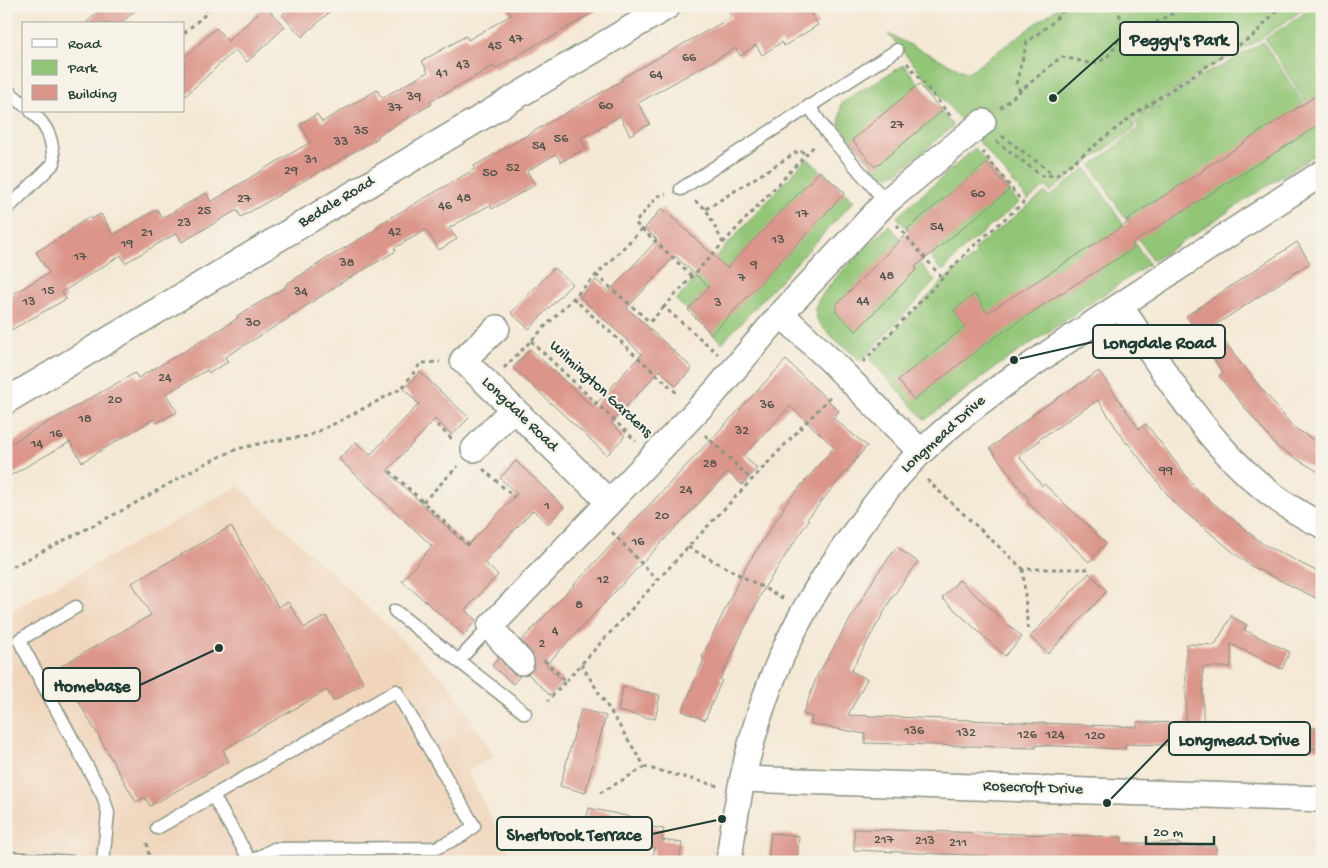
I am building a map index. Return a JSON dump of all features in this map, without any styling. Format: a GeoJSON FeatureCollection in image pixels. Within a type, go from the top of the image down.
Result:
{"type":"FeatureCollection","features":[{"type":"Feature","properties":{"kind":"street","name":"Bedale Road"},"geometry":{"type":"LineString","coordinates":[[6,401],[668,6]]}},
{"type":"Feature","properties":{"kind":"street"},"geometry":{"type":"LineString","coordinates":[[521,662],[490,627],[692,415],[781,314],[884,205],[985,136]]}},
{"type":"Feature","properties":{"kind":"street","name":"Longmead Drive"},"geometry":{"type":"LineString","coordinates":[[729,862],[742,785],[754,735],[774,672],[804,610],[835,560],[866,517],[915,458],[973,406],[1026,368],[1322,173]]}},
{"type":"Feature","properties":{"kind":"street"},"geometry":{"type":"LineString","coordinates":[[1120,306],[1187,405],[1214,440],[1240,468],[1255,480],[1308,518],[1322,525]]}},
{"type":"Feature","properties":{"kind":"street"},"geometry":{"type":"LineString","coordinates":[[781,314],[848,378],[915,458]]}},
{"type":"Feature","properties":{"kind":"street"},"geometry":{"type":"LineString","coordinates":[[463,360],[497,328]]}},
{"type":"Feature","properties":{"kind":"street","name":"Longdale Road"},"geometry":{"type":"LineString","coordinates":[[463,360],[513,409],[602,509]]}},
{"type":"Feature","properties":{"kind":"street"},"geometry":{"type":"LineString","coordinates":[[474,449],[513,409]]}},
{"type":"Feature","properties":{"kind":"street","name":"Rosecroft Drive"},"geometry":{"type":"LineString","coordinates":[[742,785],[1322,799]]}},
{"type":"Feature","properties":{"kind":"lane"},"geometry":{"type":"LineString","coordinates":[[681,189],[897,50]]}},
{"type":"Feature","properties":{"kind":"lane"},"geometry":{"type":"LineString","coordinates":[[6,89],[22,103]]}},
{"type":"Feature","properties":{"kind":"lane"},"geometry":{"type":"LineString","coordinates":[[809,106],[884,205]]}},
{"type":"Feature","properties":{"kind":"lane"},"geometry":{"type":"LineString","coordinates":[[6,210],[54,163],[52,141],[41,120],[32,112]]}},
{"type":"Feature","properties":{"kind":"lane"},"geometry":{"type":"LineString","coordinates":[[76,607],[19,640],[103,796],[108,813],[104,862]]}},
{"type":"Feature","properties":{"kind":"lane"},"geometry":{"type":"LineString","coordinates":[[395,611],[525,713]]}},
{"type":"Feature","properties":{"kind":"lane"},"geometry":{"type":"LineString","coordinates":[[458,660],[490,627]]}},
{"type":"Feature","properties":{"kind":"lane"},"geometry":{"type":"LineString","coordinates":[[157,828],[396,691],[474,826],[462,835],[436,848],[274,849],[251,862],[213,796]]}},
{"type":"Feature","properties":{"kind":"lane"},"geometry":{"type":"LineString","coordinates":[[6,858],[72,862]]}},
{"type":"Feature","properties":{"kind":"path"},"geometry":{"type":"LineString","coordinates":[[185,33],[206,13],[206,6]]}},
{"type":"Feature","properties":{"kind":"path"},"geometry":{"type":"LineString","coordinates":[[1067,6],[1053,22],[1027,42],[1016,84],[1020,92],[1061,57],[1090,63],[1100,61],[1110,55],[1124,30],[1117,6]]}},
{"type":"Feature","properties":{"kind":"path"},"geometry":{"type":"LineString","coordinates":[[1124,30],[1155,23],[1186,6]]}},
{"type":"Feature","properties":{"kind":"path"},"geometry":{"type":"LineString","coordinates":[[897,50],[985,136],[1042,176],[1057,176],[1136,113],[1254,35],[1281,6]]}},
{"type":"Feature","properties":{"kind":"path"},"geometry":{"type":"LineString","coordinates":[[596,274],[650,322],[827,132]]}},
{"type":"Feature","properties":{"kind":"path"},"geometry":{"type":"LineString","coordinates":[[985,136],[1048,170],[1052,176]]}},
{"type":"Feature","properties":{"kind":"path"},"geometry":{"type":"LineString","coordinates":[[566,680],[688,547],[942,278],[970,249],[1023,203],[988,156],[985,136]]}},
{"type":"Feature","properties":{"kind":"path"},"geometry":{"type":"LineString","coordinates":[[706,209],[800,150],[806,155]]}},
{"type":"Feature","properties":{"kind":"path"},"geometry":{"type":"LineString","coordinates":[[692,276],[635,222],[658,196],[681,189],[706,209],[724,244]]}},
{"type":"Feature","properties":{"kind":"path"},"geometry":{"type":"LineString","coordinates":[[884,205],[942,278]]}},
{"type":"Feature","properties":{"kind":"path"},"geometry":{"type":"LineString","coordinates":[[488,384],[642,229]]}},
{"type":"Feature","properties":{"kind":"path"},"geometry":{"type":"LineString","coordinates":[[573,298],[692,415],[752,480]]}},
{"type":"Feature","properties":{"kind":"path"},"geometry":{"type":"LineString","coordinates":[[664,307],[734,368]]}},
{"type":"Feature","properties":{"kind":"path","name":"Wilmington Gardens"},"geometry":{"type":"LineString","coordinates":[[531,341],[653,456]]}},
{"type":"Feature","properties":{"kind":"path"},"geometry":{"type":"LineString","coordinates":[[6,570],[125,509],[200,466],[237,449],[308,436],[340,421],[402,388],[421,363],[463,360]]}},
{"type":"Feature","properties":{"kind":"path"},"geometry":{"type":"LineString","coordinates":[[423,502],[474,449]]}},
{"type":"Feature","properties":{"kind":"path"},"geometry":{"type":"LineString","coordinates":[[915,458],[1023,569],[1028,632]]}},
{"type":"Feature","properties":{"kind":"path"},"geometry":{"type":"LineString","coordinates":[[390,471],[469,545]]}},
{"type":"Feature","properties":{"kind":"path"},"geometry":{"type":"LineString","coordinates":[[602,509],[658,580]]}},
{"type":"Feature","properties":{"kind":"path"},"geometry":{"type":"LineString","coordinates":[[688,547],[804,610]]}},
{"type":"Feature","properties":{"kind":"path"},"geometry":{"type":"LineString","coordinates":[[1023,569],[1091,569]]}},
{"type":"Feature","properties":{"kind":"path"},"geometry":{"type":"LineString","coordinates":[[581,664],[645,767]]}},
{"type":"Feature","properties":{"kind":"path"},"geometry":{"type":"LineString","coordinates":[[600,793],[645,767],[742,785]]}},
{"type":"Feature","properties":{"kind":"shaded area"},"geometry":{"type":"Polygon","coordinates":[[[239,486],[451,686],[494,756],[468,772],[510,855],[509,862],[6,862],[6,613],[239,486]]]}},
{"type":"Feature","properties":{"kind":"green space"},"geometry":{"type":"Polygon","coordinates":[[[1060,6],[1308,6],[1259,40],[1199,74],[1132,121],[1135,128],[1050,192],[1046,186],[1028,200],[888,34],[968,73],[1060,6]]]}},
{"type":"Feature","properties":{"kind":"green space"},"geometry":{"type":"Polygon","coordinates":[[[1315,6],[1322,6],[1322,127],[1265,39],[1315,6]]]}},
{"type":"Feature","properties":{"kind":"green space"},"geometry":{"type":"Polygon","coordinates":[[[1263,42],[1322,130],[1322,150],[1153,261],[1091,166],[1139,128],[1135,122],[1156,106],[1161,113],[1157,106],[1200,76],[1224,65],[1263,42]]]}},
{"type":"Feature","properties":{"kind":"green space"},"geometry":{"type":"Polygon","coordinates":[[[904,65],[953,126],[898,172],[889,176],[881,175],[839,125],[841,104],[904,65]]]}},
{"type":"Feature","properties":{"kind":"green space"},"geometry":{"type":"Polygon","coordinates":[[[975,148],[1019,203],[966,246],[944,270],[941,270],[897,217],[975,148]]]}},
{"type":"Feature","properties":{"kind":"green space"},"geometry":{"type":"Polygon","coordinates":[[[807,158],[854,201],[722,343],[676,300],[807,158]]]}},
{"type":"Feature","properties":{"kind":"green space"},"geometry":{"type":"Polygon","coordinates":[[[1086,168],[1149,264],[993,369],[925,420],[869,358],[943,281],[977,254],[974,249],[1045,192],[1049,197],[1086,168]]]}},
{"type":"Feature","properties":{"kind":"green space"},"geometry":{"type":"Polygon","coordinates":[[[889,225],[935,281],[861,361],[825,330],[817,319],[815,308],[819,299],[837,277],[889,225]]]}},
{"type":"Feature","properties":{"kind":"building"},"geometry":{"type":"Polygon","coordinates":[[[104,6],[140,6],[122,22],[87,22],[104,6]]]}},
{"type":"Feature","properties":{"kind":"building"},"geometry":{"type":"Polygon","coordinates":[[[265,6],[285,27],[247,62],[235,50],[185,96],[185,57],[216,28],[228,41],[265,6]]]}},
{"type":"Feature","properties":{"kind":"building"},"geometry":{"type":"Polygon","coordinates":[[[292,6],[336,6],[302,37],[282,15],[292,6]]]}},
{"type":"Feature","properties":{"kind":"building"},"geometry":{"type":"Polygon","coordinates":[[[505,6],[604,6],[495,69],[493,66],[430,102],[432,104],[377,136],[378,138],[241,217],[237,210],[182,242],[177,233],[125,263],[121,255],[62,292],[66,299],[6,333],[6,298],[49,273],[36,252],[89,217],[91,219],[101,214],[113,235],[157,209],[162,218],[206,193],[211,202],[311,142],[300,124],[317,114],[322,122],[377,90],[382,98],[428,72],[422,61],[466,36],[468,40],[511,15],[505,6]]]}},
{"type":"Feature","properties":{"kind":"building"},"geometry":{"type":"Polygon","coordinates":[[[740,6],[806,6],[818,25],[784,46],[782,42],[762,55],[756,45],[740,56],[736,48],[638,103],[650,124],[630,135],[620,116],[581,138],[586,148],[561,162],[556,154],[527,171],[535,185],[492,209],[490,205],[449,228],[457,239],[439,250],[426,230],[394,248],[396,251],[334,287],[289,318],[225,357],[228,362],[209,373],[207,370],[166,394],[177,412],[156,423],[154,419],[82,462],[70,442],[6,478],[6,446],[135,373],[138,378],[188,349],[238,318],[237,316],[286,287],[285,285],[380,227],[378,225],[475,169],[474,166],[623,80],[622,78],[732,17],[729,13],[740,6]]]}},
{"type":"Feature","properties":{"kind":"building"},"geometry":{"type":"Polygon","coordinates":[[[919,84],[942,111],[875,167],[852,140],[919,84]]]}},
{"type":"Feature","properties":{"kind":"building"},"geometry":{"type":"Polygon","coordinates":[[[1322,92],[1322,123],[1131,244],[1134,248],[1055,297],[985,344],[914,400],[898,380],[965,327],[954,310],[975,294],[987,313],[1129,222],[1127,219],[1322,92]]]}},
{"type":"Feature","properties":{"kind":"building"},"geometry":{"type":"Polygon","coordinates":[[[987,163],[1009,190],[915,267],[917,269],[856,331],[836,312],[836,305],[909,231],[907,229],[987,163]]]}},
{"type":"Feature","properties":{"kind":"building"},"geometry":{"type":"Polygon","coordinates":[[[820,171],[845,193],[712,334],[688,310],[709,287],[675,256],[627,308],[692,368],[676,386],[660,370],[611,423],[625,436],[607,455],[513,368],[530,349],[593,407],[642,354],[580,297],[596,280],[609,292],[657,240],[645,228],[662,208],[727,268],[820,171]]]}},
{"type":"Feature","properties":{"kind":"building"},"geometry":{"type":"Polygon","coordinates":[[[1297,242],[1310,263],[1214,326],[1238,360],[1293,427],[1322,445],[1322,474],[1277,447],[1219,376],[1223,373],[1186,316],[1297,242]]]}},
{"type":"Feature","properties":{"kind":"building"},"geometry":{"type":"Polygon","coordinates":[[[554,268],[572,284],[529,329],[511,313],[554,268]]]}},
{"type":"Feature","properties":{"kind":"building"},"geometry":{"type":"Polygon","coordinates":[[[786,360],[839,411],[833,418],[867,446],[807,519],[809,520],[764,588],[720,679],[722,680],[705,720],[682,711],[704,659],[702,657],[745,568],[783,507],[834,447],[790,406],[743,456],[757,468],[742,485],[728,472],[546,665],[563,681],[550,695],[528,674],[534,667],[535,660],[532,652],[521,641],[786,360]]]}},
{"type":"Feature","properties":{"kind":"building"},"geometry":{"type":"Polygon","coordinates":[[[1099,371],[1139,429],[1146,424],[1197,490],[1263,544],[1322,574],[1322,601],[1249,565],[1174,503],[1127,444],[1098,400],[1038,440],[1019,456],[1042,486],[1044,484],[1106,543],[1089,562],[1027,502],[1029,500],[990,448],[1033,414],[1099,371]]]}},
{"type":"Feature","properties":{"kind":"building"},"geometry":{"type":"Polygon","coordinates":[[[420,372],[469,418],[452,435],[435,419],[387,471],[467,546],[517,494],[500,478],[516,461],[564,507],[548,524],[533,510],[484,562],[498,575],[465,610],[476,620],[464,635],[402,581],[432,546],[339,459],[356,442],[370,455],[419,404],[404,389],[420,372]]]}},
{"type":"Feature","properties":{"kind":"building"},"geometry":{"type":"Polygon","coordinates":[[[231,526],[278,607],[288,602],[304,628],[326,616],[364,683],[333,701],[327,690],[223,750],[229,761],[150,806],[145,797],[136,802],[59,667],[151,615],[132,583],[231,526]]]}},
{"type":"Feature","properties":{"kind":"building"},"geometry":{"type":"Polygon","coordinates":[[[897,547],[918,562],[893,596],[851,671],[867,679],[848,715],[1137,727],[1137,722],[1186,723],[1186,644],[1215,645],[1232,615],[1232,617],[1247,625],[1244,630],[1290,652],[1282,669],[1231,644],[1231,667],[1203,667],[1203,726],[1319,728],[1319,749],[1125,744],[1125,749],[1036,745],[1036,748],[865,743],[865,734],[811,724],[812,717],[803,714],[817,676],[876,575],[897,547]]]}},
{"type":"Feature","properties":{"kind":"building"},"geometry":{"type":"Polygon","coordinates":[[[1089,573],[1107,591],[1048,654],[1030,637],[1089,573]]]}},
{"type":"Feature","properties":{"kind":"building"},"geometry":{"type":"Polygon","coordinates":[[[959,580],[1022,637],[1005,656],[942,598],[959,580]]]}},
{"type":"Feature","properties":{"kind":"building"},"geometry":{"type":"Polygon","coordinates":[[[499,658],[511,672],[520,676],[513,684],[492,666],[499,658]]]}},
{"type":"Feature","properties":{"kind":"building"},"geometry":{"type":"Polygon","coordinates":[[[623,687],[660,695],[655,719],[618,711],[623,687]]]}},
{"type":"Feature","properties":{"kind":"building"},"geometry":{"type":"Polygon","coordinates":[[[581,709],[606,716],[585,793],[560,786],[581,709]]]}},
{"type":"Feature","properties":{"kind":"building"},"geometry":{"type":"Polygon","coordinates":[[[589,808],[631,817],[629,824],[664,829],[662,840],[682,843],[679,862],[652,862],[655,848],[583,832],[589,808]]]}},
{"type":"Feature","properties":{"kind":"building"},"geometry":{"type":"Polygon","coordinates":[[[854,829],[1122,837],[1122,843],[1178,843],[1178,845],[1216,846],[1216,862],[1136,862],[1029,858],[1029,862],[988,862],[988,856],[854,850],[854,829]]]}},
{"type":"Feature","properties":{"kind":"building"},"geometry":{"type":"Polygon","coordinates":[[[771,833],[799,836],[797,862],[768,862],[771,833]]]}},
{"type":"Feature","properties":{"kind":"place","name":"Peggy's Park"},"geometry":{"type":"Point","coordinates":[1053,98]}},
{"type":"Feature","properties":{"kind":"place","name":"Longdale Road"},"geometry":{"type":"Point","coordinates":[1014,360]}},
{"type":"Feature","properties":{"kind":"place","name":"Homebase"},"geometry":{"type":"Point","coordinates":[219,648]}},
{"type":"Feature","properties":{"kind":"place","name":"Longmead Drive"},"geometry":{"type":"Point","coordinates":[1107,803]}},
{"type":"Feature","properties":{"kind":"place","name":"Sherbrook Terrace"},"geometry":{"type":"Point","coordinates":[722,819]}}]}
